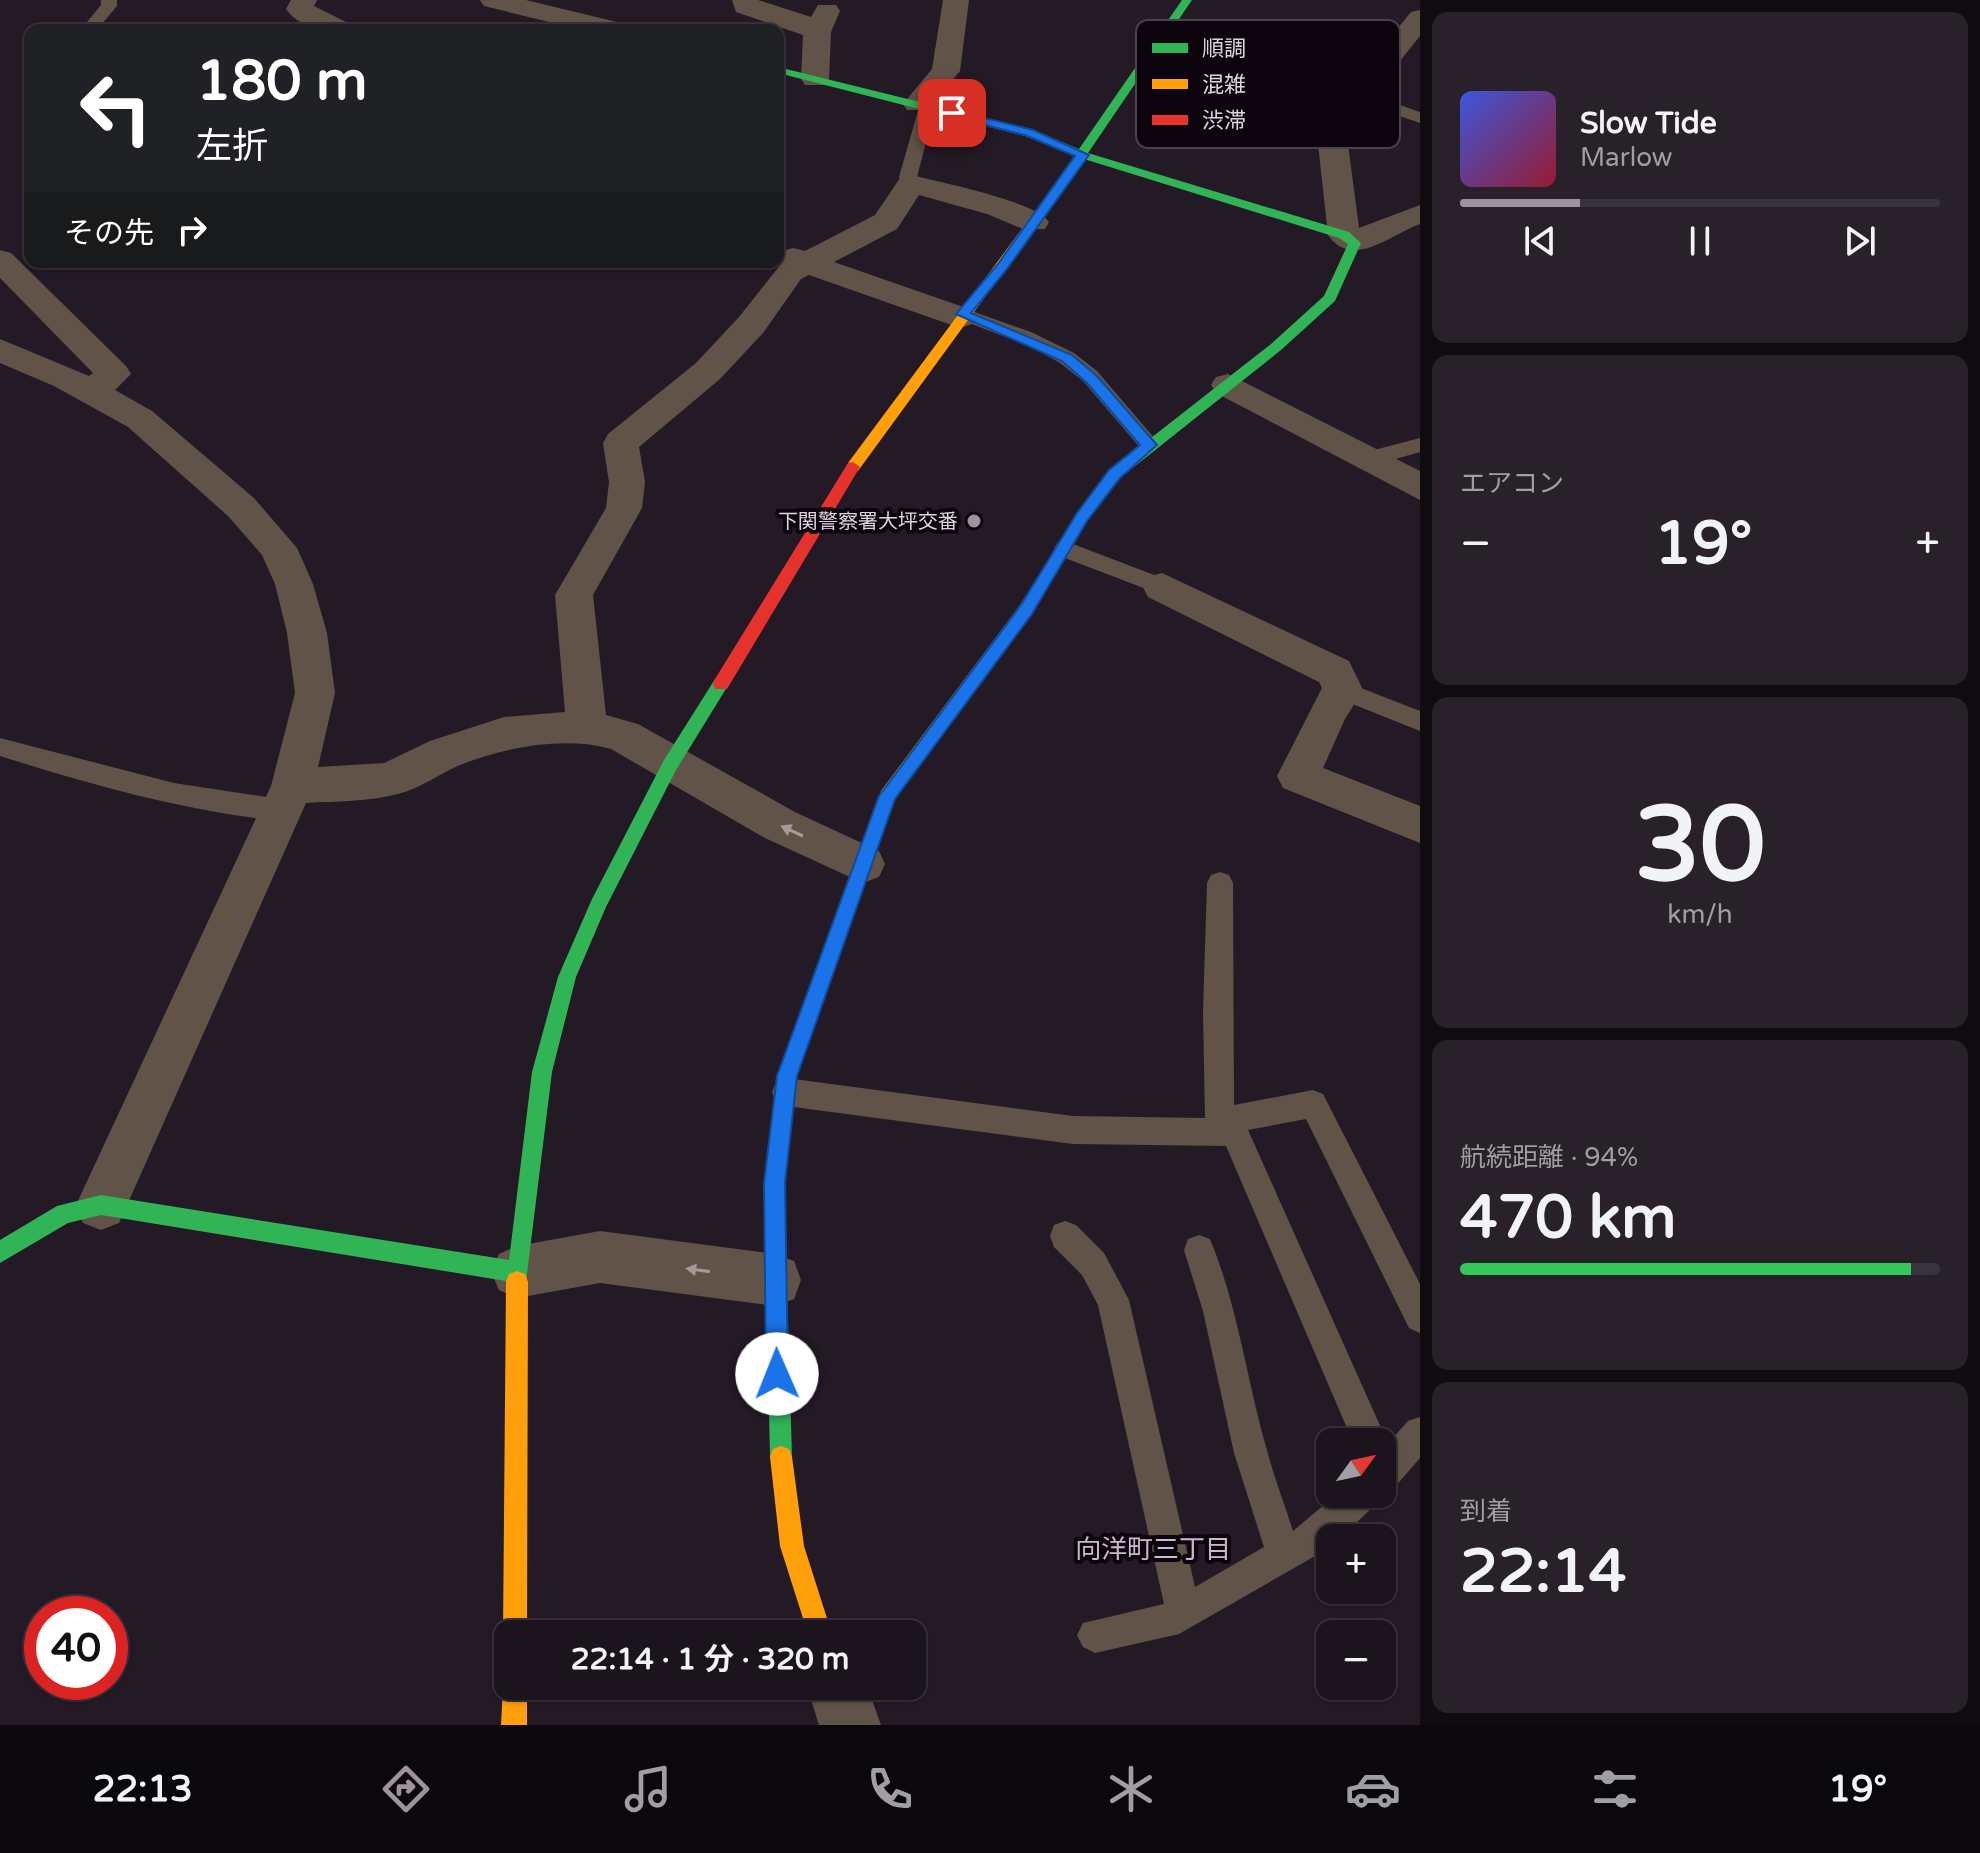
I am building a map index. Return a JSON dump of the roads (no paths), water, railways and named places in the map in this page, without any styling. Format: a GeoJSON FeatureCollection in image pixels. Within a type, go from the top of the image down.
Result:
{"type":"FeatureCollection","features":[{"type":"Feature","properties":{"kind":"street"},"geometry":{"type":"LineString","coordinates":[[304,0],[299,9],[328,24]]}},
{"type":"Feature","properties":{"kind":"street"},"geometry":{"type":"LineString","coordinates":[[493,0],[591,24]]}},
{"type":"Feature","properties":{"kind":"street"},"geometry":{"type":"LineString","coordinates":[[745,0],[745,6],[799,22],[822,21],[815,79]]}},
{"type":"Feature","properties":{"kind":"street"},"geometry":{"type":"LineString","coordinates":[[922,106],[946,71],[956,0]]}},
{"type":"Feature","properties":{"kind":"street"},"geometry":{"type":"LineString","coordinates":[[1174,20],[1187,0]]}},
{"type":"Feature","properties":{"kind":"street"},"geometry":{"type":"LineString","coordinates":[[1400,42],[1420,18]]}},
{"type":"Feature","properties":{"kind":"street"},"geometry":{"type":"LineString","coordinates":[[784,71],[1029,133],[1083,155],[1349,239],[1420,214]]}},
{"type":"Feature","properties":{"kind":"street"},"geometry":{"type":"LineString","coordinates":[[515,1620],[517,1272],[542,1072],[567,977],[598,905],[670,765],[776,597],[828,505],[874,435],[1083,155],[1136,76]]}},
{"type":"Feature","properties":{"kind":"street"},"geometry":{"type":"LineString","coordinates":[[816,1620],[792,1546],[778,1437],[774,1183],[787,1076],[887,796],[1026,609],[1082,517],[1115,474],[1228,385],[1330,298],[1349,239],[1334,148]]}},
{"type":"Feature","properties":{"kind":"street"},"geometry":{"type":"LineString","coordinates":[[794,258],[886,222],[911,184],[998,207],[1034,222]]}},
{"type":"Feature","properties":{"kind":"street"},"geometry":{"type":"LineString","coordinates":[[794,258],[961,316]]}},
{"type":"Feature","properties":{"kind":"street"},"geometry":{"type":"LineString","coordinates":[[587,726],[574,595],[578,578],[617,524],[627,496],[621,443],[708,371],[751,325],[790,272],[794,258]]}},
{"type":"Feature","properties":{"kind":"street"},"geometry":{"type":"LineString","coordinates":[[0,260],[114,374],[91,392]]}},
{"type":"Feature","properties":{"kind":"street"},"geometry":{"type":"LineString","coordinates":[[0,350],[91,392],[140,419],[241,507],[278,548],[294,584],[307,633],[315,693],[286,798],[101,1205]]}},
{"type":"Feature","properties":{"kind":"street"},"geometry":{"type":"LineString","coordinates":[[1228,385],[1420,487]]}},
{"type":"Feature","properties":{"kind":"street"},"geometry":{"type":"LineString","coordinates":[[1162,587],[1335,672],[1343,690],[1328,711],[1298,776],[1420,825]]}},
{"type":"Feature","properties":{"kind":"street"},"geometry":{"type":"LineString","coordinates":[[286,798],[384,780],[504,734],[587,726],[623,736],[780,825],[863,864]]}},
{"type":"Feature","properties":{"kind":"street"},"geometry":{"type":"LineString","coordinates":[[0,1252],[64,1213],[101,1205],[517,1272],[600,1257],[775,1280]]}},
{"type":"Feature","properties":{"kind":"street"},"geometry":{"type":"LineString","coordinates":[[514,1725],[515,1700]]}},
{"type":"Feature","properties":{"kind":"street"},"geometry":{"type":"LineString","coordinates":[[842,1700],[850,1725]]}},
{"type":"Feature","properties":{"kind":"lane"},"geometry":{"type":"LineString","coordinates":[[95,22],[109,6],[109,0]]}},
{"type":"Feature","properties":{"kind":"lane"},"geometry":{"type":"LineString","coordinates":[[911,184],[908,177],[922,106]]}},
{"type":"Feature","properties":{"kind":"lane"},"geometry":{"type":"LineString","coordinates":[[1400,111],[1420,118]]}},
{"type":"Feature","properties":{"kind":"lane"},"geometry":{"type":"LineString","coordinates":[[961,316],[1067,358],[1092,379],[1128,425],[1149,445]]}},
{"type":"Feature","properties":{"kind":"lane"},"geometry":{"type":"LineString","coordinates":[[1374,462],[1385,454],[1420,445]]}},
{"type":"Feature","properties":{"kind":"lane"},"geometry":{"type":"LineString","coordinates":[[1065,549],[1162,587]]}},
{"type":"Feature","properties":{"kind":"lane"},"geometry":{"type":"LineString","coordinates":[[1343,690],[1420,721]]}},
{"type":"Feature","properties":{"kind":"lane"},"geometry":{"type":"LineString","coordinates":[[2,747],[178,794],[286,798]]}},
{"type":"Feature","properties":{"kind":"lane"},"geometry":{"type":"LineString","coordinates":[[1220,883],[1217,1012],[1220,1127]]}},
{"type":"Feature","properties":{"kind":"lane"},"geometry":{"type":"LineString","coordinates":[[786,1092],[1073,1130],[1220,1127],[1313,1104],[1420,1317]]}},
{"type":"Feature","properties":{"kind":"lane"},"geometry":{"type":"LineString","coordinates":[[1220,1127],[1234,1131],[1364,1428]]}},
{"type":"Feature","properties":{"kind":"lane"},"geometry":{"type":"LineString","coordinates":[[1065,1236],[1093,1264],[1113,1300],[1183,1612]]}},
{"type":"Feature","properties":{"kind":"lane"},"geometry":{"type":"LineString","coordinates":[[1199,1250],[1219,1311],[1251,1453],[1284,1555]]}},
{"type":"Feature","properties":{"kind":"lane"},"geometry":{"type":"LineString","coordinates":[[1396,1459],[1420,1433]]}},
{"type":"Feature","properties":{"kind":"lane"},"geometry":{"type":"LineString","coordinates":[[1095,1635],[1167,1622],[1317,1536],[1347,1508]]}},
{"type":"Feature","properties":{"kind":"place","name":"下関警察署大坪交番"},"geometry":{"type":"Point","coordinates":[974,521]}},
{"type":"Feature","properties":{"kind":"district","name":"向洋町三丁目"},"geometry":{"type":"Point","coordinates":[1153,1549]}}]}
